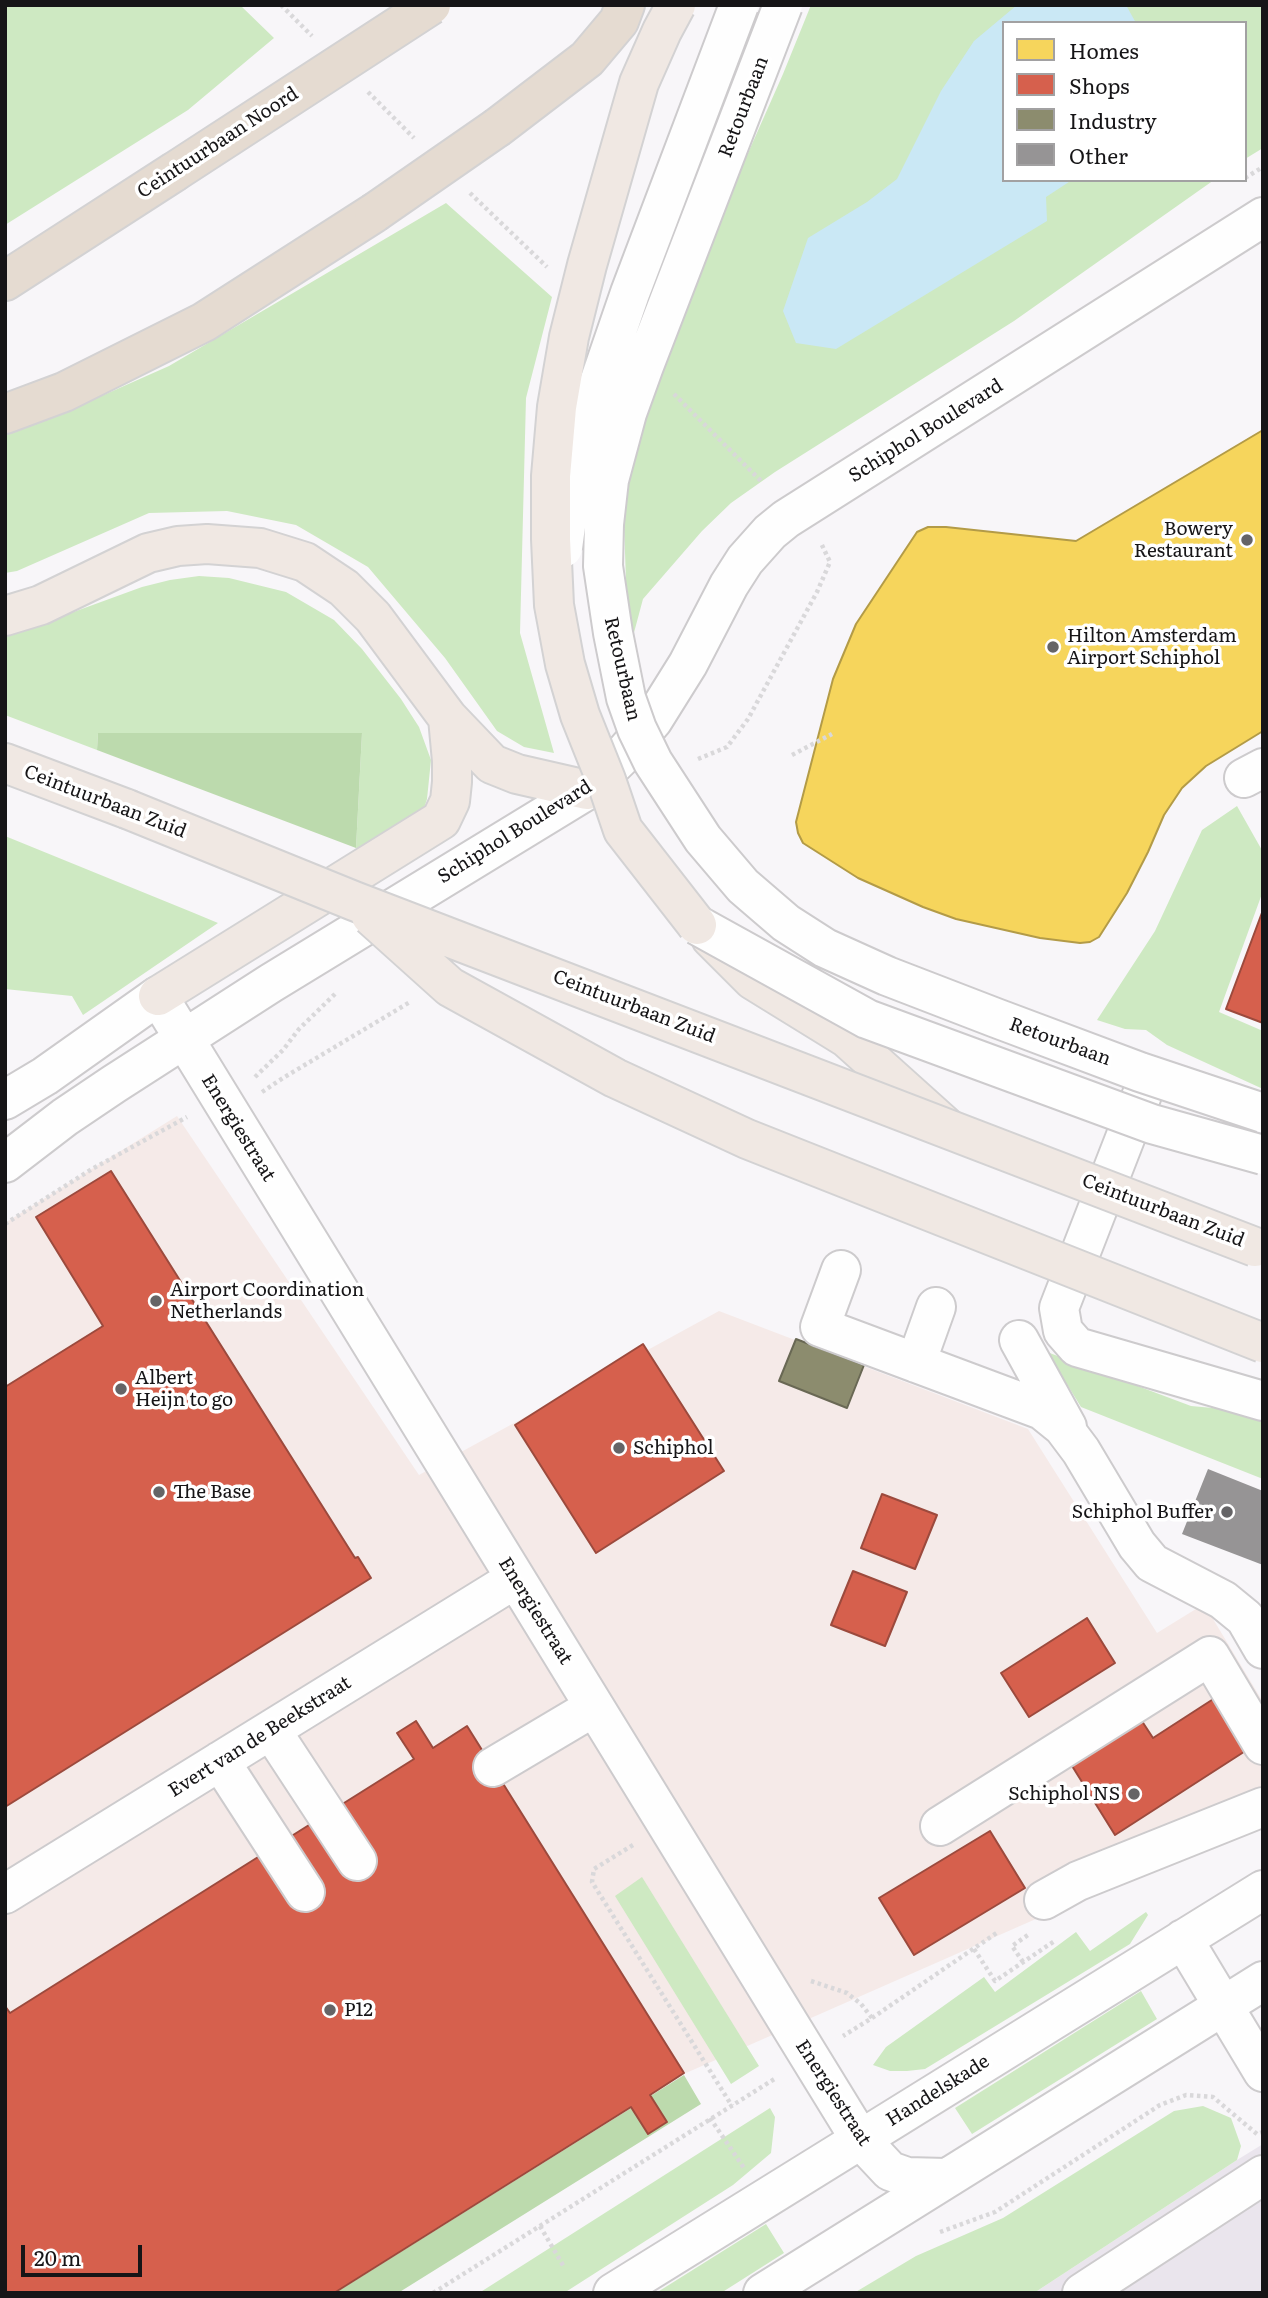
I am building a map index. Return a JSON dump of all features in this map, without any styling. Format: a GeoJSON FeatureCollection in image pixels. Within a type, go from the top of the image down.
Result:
{"type":"FeatureCollection","features":[{"type":"Feature","properties":{"kind":"highway","name":"Ceintuurbaan Noord"},"geometry":{"type":"LineString","coordinates":[[5,281],[31,267],[431,5]]}},
{"type":"Feature","properties":{"kind":"highway"},"geometry":{"type":"LineString","coordinates":[[5,414],[64,392],[204,322],[374,213],[498,127],[587,59],[620,21],[625,5]]}},
{"type":"Feature","properties":{"kind":"main road"},"geometry":{"type":"LineString","coordinates":[[676,5],[639,83],[587,265],[569,337],[557,407],[551,477],[554,605],[565,664],[576,703],[623,830],[697,925],[753,980],[847,1038],[946,1127]]}},
{"type":"Feature","properties":{"kind":"main road"},"geometry":{"type":"LineString","coordinates":[[5,616],[41,605],[148,553],[197,545],[260,548],[305,562],[344,588],[373,617],[448,718],[492,764],[517,774],[587,790]]}},
{"type":"Feature","properties":{"kind":"main road"},"geometry":{"type":"LineString","coordinates":[[158,996],[441,820],[450,801],[452,782],[448,718]]}},
{"type":"Feature","properties":{"kind":"main road","name":"Ceintuurbaan Zuid"},"geometry":{"type":"LineString","coordinates":[[5,763],[354,901],[1263,1250]]}},
{"type":"Feature","properties":{"kind":"main road"},"geometry":{"type":"LineString","coordinates":[[354,901],[450,987],[615,1078],[747,1139],[1263,1343]]}},
{"type":"Feature","properties":{"kind":"street"},"geometry":{"type":"LineString","coordinates":[[554,605],[571,489],[590,409],[630,293],[739,5]]}},
{"type":"Feature","properties":{"kind":"street","name":"Retourbaan"},"geometry":{"type":"LineString","coordinates":[[783,5],[627,413],[609,480],[603,538],[605,588],[626,698],[637,729],[653,762],[703,839],[735,877],[786,923],[825,948],[887,976],[996,1018],[1140,1072],[1263,1113]]}},
{"type":"Feature","properties":{"kind":"street","name":"Schiphol Boulevard"},"geometry":{"type":"LineString","coordinates":[[5,1163],[84,1104],[271,983],[587,790],[622,756],[659,711],[688,664],[729,585],[745,560],[770,532],[786,519],[1263,218]]}},
{"type":"Feature","properties":{"kind":"street"},"geometry":{"type":"LineString","coordinates":[[697,925],[867,1019],[1152,1124],[1263,1155]]}},
{"type":"Feature","properties":{"kind":"street"},"geometry":{"type":"LineString","coordinates":[[5,1100],[158,996]]}},
{"type":"Feature","properties":{"kind":"street","name":"Energiestraat"},"geometry":{"type":"LineString","coordinates":[[158,996],[860,2139],[890,2171],[907,2177],[946,2178]]}},
{"type":"Feature","properties":{"kind":"street"},"geometry":{"type":"LineString","coordinates":[[1143,1092],[1059,1308],[1063,1331],[1077,1347],[1263,1401]]}},
{"type":"Feature","properties":{"kind":"street"},"geometry":{"type":"LineString","coordinates":[[841,1270],[820,1327],[1042,1410],[1063,1427],[1081,1451]]}},
{"type":"Feature","properties":{"kind":"street"},"geometry":{"type":"LineString","coordinates":[[916,1363],[936,1307]]}},
{"type":"Feature","properties":{"kind":"street"},"geometry":{"type":"LineString","coordinates":[[1019,1340],[1137,1545],[1152,1563],[1223,1600],[1245,1618],[1263,1649]]}},
{"type":"Feature","properties":{"kind":"street","name":"Evert van de Beekstraat"},"geometry":{"type":"LineString","coordinates":[[5,1894],[515,1579]]}},
{"type":"Feature","properties":{"kind":"street"},"geometry":{"type":"LineString","coordinates":[[940,1826],[1210,1656],[1263,1745]]}},
{"type":"Feature","properties":{"kind":"street"},"geometry":{"type":"LineString","coordinates":[[493,1767],[594,1707]]}},
{"type":"Feature","properties":{"kind":"street"},"geometry":{"type":"LineString","coordinates":[[271,1730],[357,1861]]}},
{"type":"Feature","properties":{"kind":"street"},"geometry":{"type":"LineString","coordinates":[[220,1761],[305,1892]]}},
{"type":"Feature","properties":{"kind":"street"},"geometry":{"type":"LineString","coordinates":[[1044,1900],[1078,1881],[1263,1807]]}},
{"type":"Feature","properties":{"kind":"street","name":"Handelskade"},"geometry":{"type":"LineString","coordinates":[[613,2293],[1263,1890]]}},
{"type":"Feature","properties":{"kind":"street"},"geometry":{"type":"LineString","coordinates":[[1183,1939],[1263,2072]]}},
{"type":"Feature","properties":{"kind":"street"},"geometry":{"type":"LineString","coordinates":[[763,2293],[1263,1981]]}},
{"type":"Feature","properties":{"kind":"street"},"geometry":{"type":"LineString","coordinates":[[1082,2293],[1263,2175]]}},
{"type":"Feature","properties":{"kind":"path"},"geometry":{"type":"LineString","coordinates":[[281,5],[314,38]]}},
{"type":"Feature","properties":{"kind":"path"},"geometry":{"type":"LineString","coordinates":[[363,86],[421,144]]}},
{"type":"Feature","properties":{"kind":"path"},"geometry":{"type":"LineString","coordinates":[[1247,177],[1263,167]]}},
{"type":"Feature","properties":{"kind":"path"},"geometry":{"type":"LineString","coordinates":[[469,193],[553,272]]}},
{"type":"Feature","properties":{"kind":"path"},"geometry":{"type":"LineString","coordinates":[[665,386],[763,482]]}},
{"type":"Feature","properties":{"kind":"path"},"geometry":{"type":"LineString","coordinates":[[792,755],[832,734]]}},
{"type":"Feature","properties":{"kind":"path"},"geometry":{"type":"LineString","coordinates":[[260,1094],[414,1000]]}},
{"type":"Feature","properties":{"kind":"path"},"geometry":{"type":"LineString","coordinates":[[974,1949],[995,1981],[1066,1933],[1044,1900]]}},
{"type":"Feature","properties":{"kind":"path"},"geometry":{"type":"LineString","coordinates":[[433,2293],[872,2018],[998,1932]]}},
{"type":"Feature","properties":{"kind":"path"},"geometry":{"type":"LineString","coordinates":[[1018,1942],[1012,1946],[1023,1962]]}},
{"type":"Feature","properties":{"kind":"path"},"geometry":{"type":"LineString","coordinates":[[810,1980],[847,1993],[861,2004],[872,2018]]}},
{"type":"Feature","properties":{"kind":"path"},"geometry":{"type":"LineString","coordinates":[[929,2236],[995,2211],[1160,2105],[1186,2095],[1213,2097],[1256,2134],[1263,2132]]}},
{"type":"Feature","properties":{"kind":"path"},"geometry":{"type":"LineString","coordinates":[[540,2226],[564,2267]]}},
{"type":"Feature","properties":{"kind":"shaded area"},"geometry":{"type":"Polygon","coordinates":[[[177,1116],[419,1475],[719,1311],[1028,1429],[1157,1633],[1204,1604],[1263,1702],[1263,1819],[686,2073],[334,2293],[5,2293],[5,1223],[177,1116]]]}},
{"type":"Feature","properties":{"kind":"shaded area"},"geometry":{"type":"Polygon","coordinates":[[[1263,2144],[1263,2293],[1034,2293],[1237,2160],[1263,2144]]]}},
{"type":"Feature","properties":{"kind":"green space"},"geometry":{"type":"Polygon","coordinates":[[[5,5],[240,5],[274,38],[188,110],[5,225],[5,5]]]}},
{"type":"Feature","properties":{"kind":"green space"},"geometry":{"type":"Polygon","coordinates":[[[811,5],[1263,5],[1263,148],[1247,158],[1247,21],[1002,21],[1002,182],[1211,182],[1014,321],[775,472],[731,503],[702,531],[643,599],[632,640],[627,610],[623,495],[671,327],[811,5]]]}},
{"type":"Feature","properties":{"kind":"green space"},"geometry":{"type":"Polygon","coordinates":[[[446,203],[552,297],[526,398],[520,633],[554,753],[524,747],[497,731],[445,658],[368,567],[296,525],[227,511],[149,513],[17,571],[5,573],[5,433],[54,417],[169,366],[446,203]]]}},
{"type":"Feature","properties":{"kind":"green space"},"geometry":{"type":"Polygon","coordinates":[[[199,576],[229,578],[286,592],[334,620],[362,649],[419,727],[431,760],[427,799],[422,815],[376,855],[356,848],[362,733],[98,733],[97,750],[5,715],[5,637],[142,587],[199,576]]]}},
{"type":"Feature","properties":{"kind":"green space"},"geometry":{"type":"Polygon","coordinates":[[[98,733],[362,733],[356,848],[97,750],[98,733]]]}},
{"type":"Feature","properties":{"kind":"green space"},"geometry":{"type":"Polygon","coordinates":[[[1237,806],[1263,852],[1263,891],[1219,1012],[1263,1031],[1263,1089],[1167,1045],[1146,1030],[1125,1029],[1097,1020],[1155,931],[1202,830],[1237,806]]]}},
{"type":"Feature","properties":{"kind":"green space"},"geometry":{"type":"Polygon","coordinates":[[[5,836],[218,923],[83,1015],[72,996],[5,989],[5,836]]]}},
{"type":"Feature","properties":{"kind":"green space"},"geometry":{"type":"Polygon","coordinates":[[[1047,1352],[1191,1406],[1246,1411],[1263,1418],[1263,1479],[1081,1407],[1047,1352]]]}},
{"type":"Feature","properties":{"kind":"green space"},"geometry":{"type":"Polygon","coordinates":[[[642,1877],[759,2066],[731,2084],[615,1896],[642,1877]]]}},
{"type":"Feature","properties":{"kind":"green space"},"geometry":{"type":"Polygon","coordinates":[[[1146,1912],[1148,1915],[1130,1944],[925,2069],[890,2071],[873,2065],[886,2047],[984,1977],[995,1992],[1076,1932],[1090,1951],[1146,1912]]]}},
{"type":"Feature","properties":{"kind":"green space"},"geometry":{"type":"Polygon","coordinates":[[[1141,1991],[1157,2019],[972,2134],[955,2108],[1141,1991]]]}},
{"type":"Feature","properties":{"kind":"green space"},"geometry":{"type":"Polygon","coordinates":[[[684,2075],[701,2104],[398,2293],[335,2293],[684,2075]]]}},
{"type":"Feature","properties":{"kind":"green space"},"geometry":{"type":"Polygon","coordinates":[[[1203,2106],[1231,2118],[1241,2146],[1237,2160],[1034,2293],[854,2293],[916,2256],[1003,2218],[1174,2111],[1203,2106]]]}},
{"type":"Feature","properties":{"kind":"green space"},"geometry":{"type":"Polygon","coordinates":[[[770,2108],[775,2117],[771,2153],[733,2185],[564,2293],[479,2293],[770,2108]]]}},
{"type":"Feature","properties":{"kind":"green space"},"geometry":{"type":"Polygon","coordinates":[[[766,2224],[784,2253],[721,2293],[656,2293],[766,2224]]]}},
{"type":"Feature","properties":{"kind":"water"},"geometry":{"type":"Polygon","coordinates":[[[1017,5],[1126,5],[1135,21],[1002,21],[1002,182],[1069,182],[1046,197],[1047,221],[836,349],[796,343],[783,311],[808,238],[867,202],[897,179],[941,91],[974,41],[1017,5]]]}},
{"type":"Feature","properties":{"kind":"building: Homes"},"geometry":{"type":"Polygon","coordinates":[[[1263,430],[1263,731],[1206,766],[1182,788],[1164,815],[1127,893],[1099,937],[1080,943],[1040,938],[956,919],[858,878],[803,843],[796,822],[833,679],[856,624],[917,532],[928,527],[946,527],[1076,541],[1263,430]]]}},
{"type":"Feature","properties":{"kind":"building: Shops"},"geometry":{"type":"Polygon","coordinates":[[[1263,910],[1263,1023],[1226,1009],[1263,910]]]}},
{"type":"Feature","properties":{"kind":"building: Shops","name":"The Base"},"geometry":{"type":"Polygon","coordinates":[[[111,1171],[355,1558],[358,1557],[371,1578],[5,1807],[5,1387],[103,1326],[36,1217],[111,1171]]]}},
{"type":"Feature","properties":{"kind":"building: Shops","name":"Schiphol"},"geometry":{"type":"Polygon","coordinates":[[[643,1344],[724,1471],[596,1553],[515,1425],[643,1344]]]}},
{"type":"Feature","properties":{"kind":"building: Shops"},"geometry":{"type":"Polygon","coordinates":[[[882,1494],[937,1515],[915,1569],[861,1548],[882,1494]]]}},
{"type":"Feature","properties":{"kind":"building: Shops"},"geometry":{"type":"Polygon","coordinates":[[[853,1571],[907,1592],[885,1646],[831,1625],[853,1571]]]}},
{"type":"Feature","properties":{"kind":"building: Shops"},"geometry":{"type":"Polygon","coordinates":[[[1087,1618],[1115,1663],[1029,1717],[1001,1673],[1087,1618]]]}},
{"type":"Feature","properties":{"kind":"building: Shops","name":"Schiphol NS"},"geometry":{"type":"Polygon","coordinates":[[[1218,1696],[1250,1748],[1115,1835],[1064,1753],[1134,1709],[1153,1738],[1218,1696]]]}},
{"type":"Feature","properties":{"kind":"building: Shops","name":"P12"},"geometry":{"type":"Polygon","coordinates":[[[416,1721],[433,1748],[467,1726],[684,2073],[650,2095],[667,2122],[648,2134],[631,2107],[334,2293],[5,2293],[5,2006],[10,2013],[414,1759],[397,1733],[416,1721]]]}},
{"type":"Feature","properties":{"kind":"building: Shops"},"geometry":{"type":"Polygon","coordinates":[[[990,1831],[1025,1888],[914,1955],[879,1898],[990,1831]]]}},
{"type":"Feature","properties":{"kind":"building: Industry"},"geometry":{"type":"Polygon","coordinates":[[[796,1339],[864,1365],[847,1408],[779,1381],[796,1339]]]}},
{"type":"Feature","properties":{"kind":"building: Other","name":"Schiphol Buffer"},"geometry":{"type":"Polygon","coordinates":[[[1208,1469],[1263,1491],[1263,1565],[1182,1534],[1208,1469]]]}},
{"type":"Feature","properties":{"kind":"place","name":"Bowery Restaurant"},"geometry":{"type":"Point","coordinates":[1247,540]}},
{"type":"Feature","properties":{"kind":"place","name":"Hilton Amsterdam Airport Schiphol"},"geometry":{"type":"Point","coordinates":[1053,647]}},
{"type":"Feature","properties":{"kind":"place","name":"Airport Coordination Netherlands"},"geometry":{"type":"Point","coordinates":[156,1301]}},
{"type":"Feature","properties":{"kind":"place","name":"Albert Heijn to go"},"geometry":{"type":"Point","coordinates":[121,1389]}},
{"type":"Feature","properties":{"kind":"place","name":"Schiphol"},"geometry":{"type":"Point","coordinates":[619,1448]}},
{"type":"Feature","properties":{"kind":"place","name":"The Base"},"geometry":{"type":"Point","coordinates":[159,1492]}},
{"type":"Feature","properties":{"kind":"place","name":"Schiphol Buffer"},"geometry":{"type":"Point","coordinates":[1227,1512]}},
{"type":"Feature","properties":{"kind":"place","name":"Schiphol NS"},"geometry":{"type":"Point","coordinates":[1134,1794]}},
{"type":"Feature","properties":{"kind":"place","name":"P12"},"geometry":{"type":"Point","coordinates":[330,2010]}}]}
